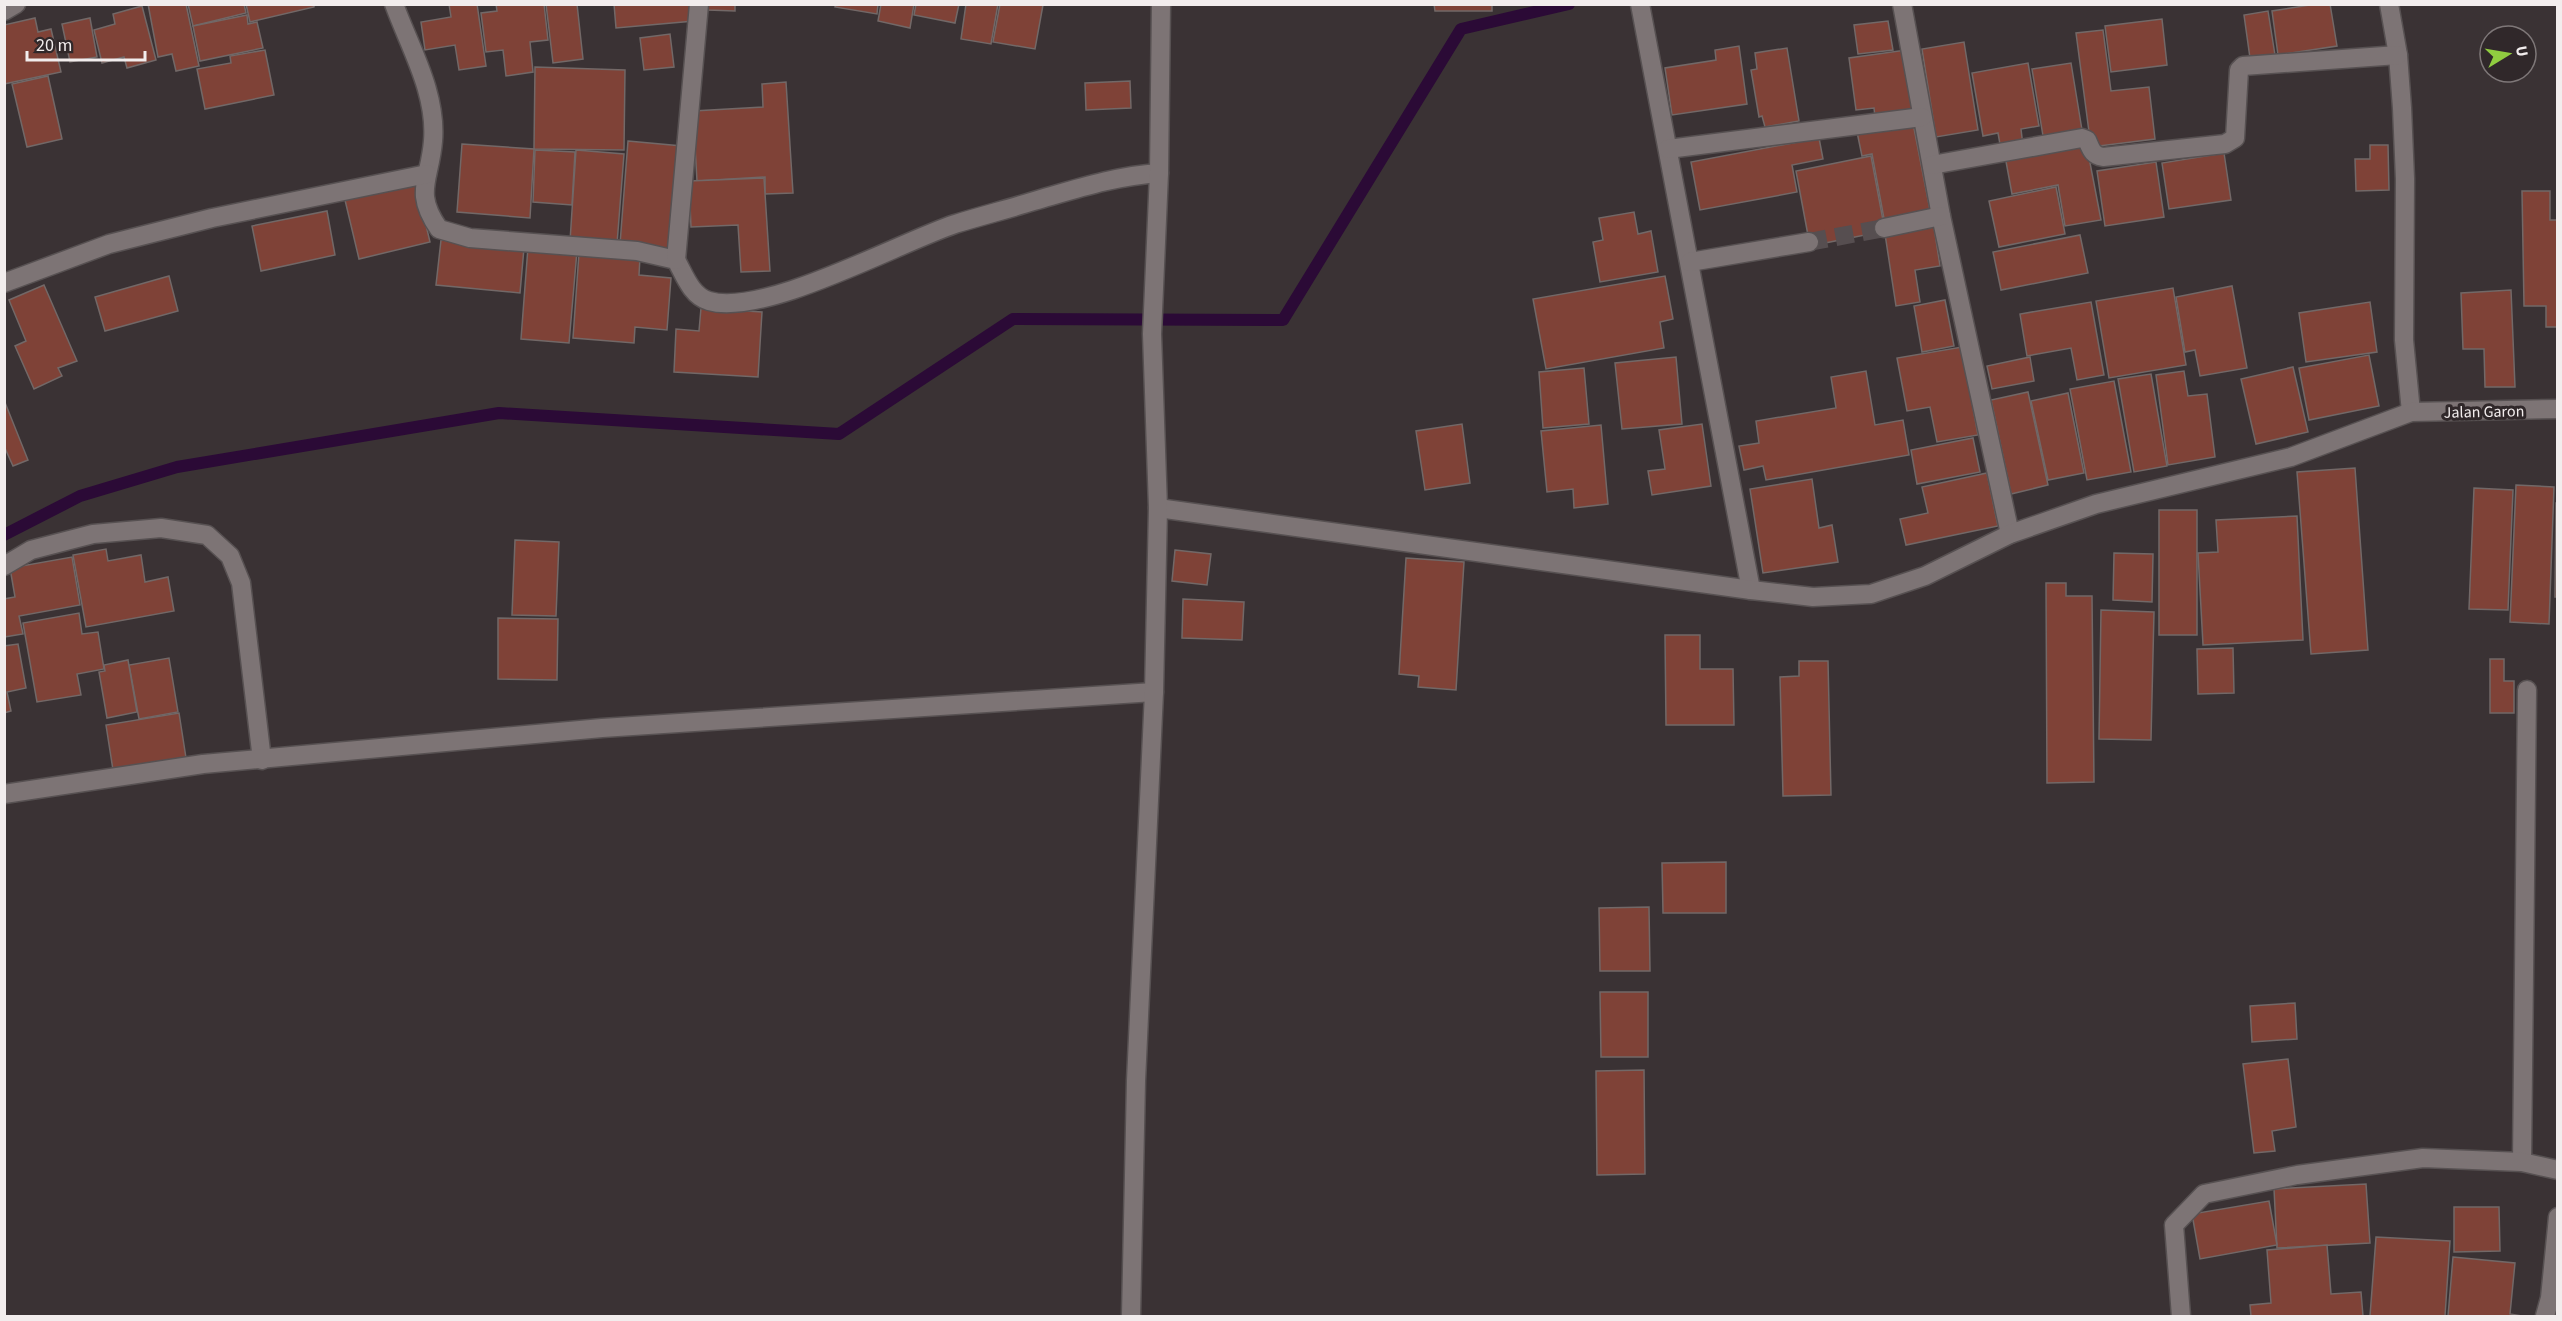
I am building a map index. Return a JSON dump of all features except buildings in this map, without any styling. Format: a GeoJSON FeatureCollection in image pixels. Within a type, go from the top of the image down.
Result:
{"type":"FeatureCollection","features":[{"type":"Feature","properties":{"kind":"street"},"geometry":{"type":"LineString","coordinates":[[4,11],[16,4]]}},
{"type":"Feature","properties":{"kind":"street"},"geometry":{"type":"LineString","coordinates":[[699,4],[676,260],[694,292],[708,301],[740,302],[769,297],[837,273],[954,225],[1102,181],[1159,173]]}},
{"type":"Feature","properties":{"kind":"street"},"geometry":{"type":"LineString","coordinates":[[1131,1317],[1136,1081],[1154,692],[1158,508],[1152,333],[1159,173],[1161,4]]}},
{"type":"Feature","properties":{"kind":"street"},"geometry":{"type":"LineString","coordinates":[[1640,4],[1751,590]]}},
{"type":"Feature","properties":{"kind":"street"},"geometry":{"type":"LineString","coordinates":[[1902,4],[1941,216],[2010,534]]}},
{"type":"Feature","properties":{"kind":"street"},"geometry":{"type":"LineString","coordinates":[[2388,4],[2398,55],[2405,179],[2404,340],[2411,412]]}},
{"type":"Feature","properties":{"kind":"street"},"geometry":{"type":"LineString","coordinates":[[399,6],[431,107],[434,139],[423,194],[426,210],[439,229],[497,241],[637,251],[676,260]]}},
{"type":"Feature","properties":{"kind":"street"},"geometry":{"type":"LineString","coordinates":[[1932,165],[2082,138],[2087,140],[2096,156],[2103,158],[2225,144],[2235,138],[2239,70],[2243,66],[2398,55]]}},
{"type":"Feature","properties":{"kind":"street"},"geometry":{"type":"LineString","coordinates":[[1668,149],[1922,117]]}},
{"type":"Feature","properties":{"kind":"street"},"geometry":{"type":"LineString","coordinates":[[4,283],[109,244],[212,218],[427,174]]}},
{"type":"Feature","properties":{"kind":"street"},"geometry":{"type":"LineString","coordinates":[[1884,228],[1941,216]]}},
{"type":"Feature","properties":{"kind":"street"},"geometry":{"type":"LineString","coordinates":[[1690,261],[1809,242]]}},
{"type":"Feature","properties":{"kind":"street","name":"Jalan Garon"},"geometry":{"type":"LineString","coordinates":[[1158,508],[1751,590],[1813,597],[1871,594],[1925,576],[2010,534],[2096,504],[2291,457],[2411,412],[2558,409]]}},
{"type":"Feature","properties":{"kind":"street"},"geometry":{"type":"LineString","coordinates":[[4,566],[31,550],[93,534],[161,528],[207,535],[230,556],[241,583],[262,760]]}},
{"type":"Feature","properties":{"kind":"street"},"geometry":{"type":"LineString","coordinates":[[2522,1162],[2527,690]]}},
{"type":"Feature","properties":{"kind":"street"},"geometry":{"type":"LineString","coordinates":[[4,794],[203,764],[602,728],[1154,692]]}},
{"type":"Feature","properties":{"kind":"street"},"geometry":{"type":"LineString","coordinates":[[2181,1317],[2174,1225],[2204,1194],[2297,1176],[2423,1158],[2522,1162],[2558,1170]]}},
{"type":"Feature","properties":{"kind":"street"},"geometry":{"type":"LineString","coordinates":[[2545,1317],[2550,1298],[2558,1217]]}},
{"type":"Feature","properties":{"kind":"waterway"},"geometry":{"type":"LineString","coordinates":[[4,535],[80,496],[177,467],[499,413],[839,434],[1013,319],[1283,320],[1461,29],[1569,4]]}},
{"type":"Feature","properties":{"kind":"tunnel"},"geometry":{"type":"LineString","coordinates":[[1809,242],[1884,228]]}}]}
